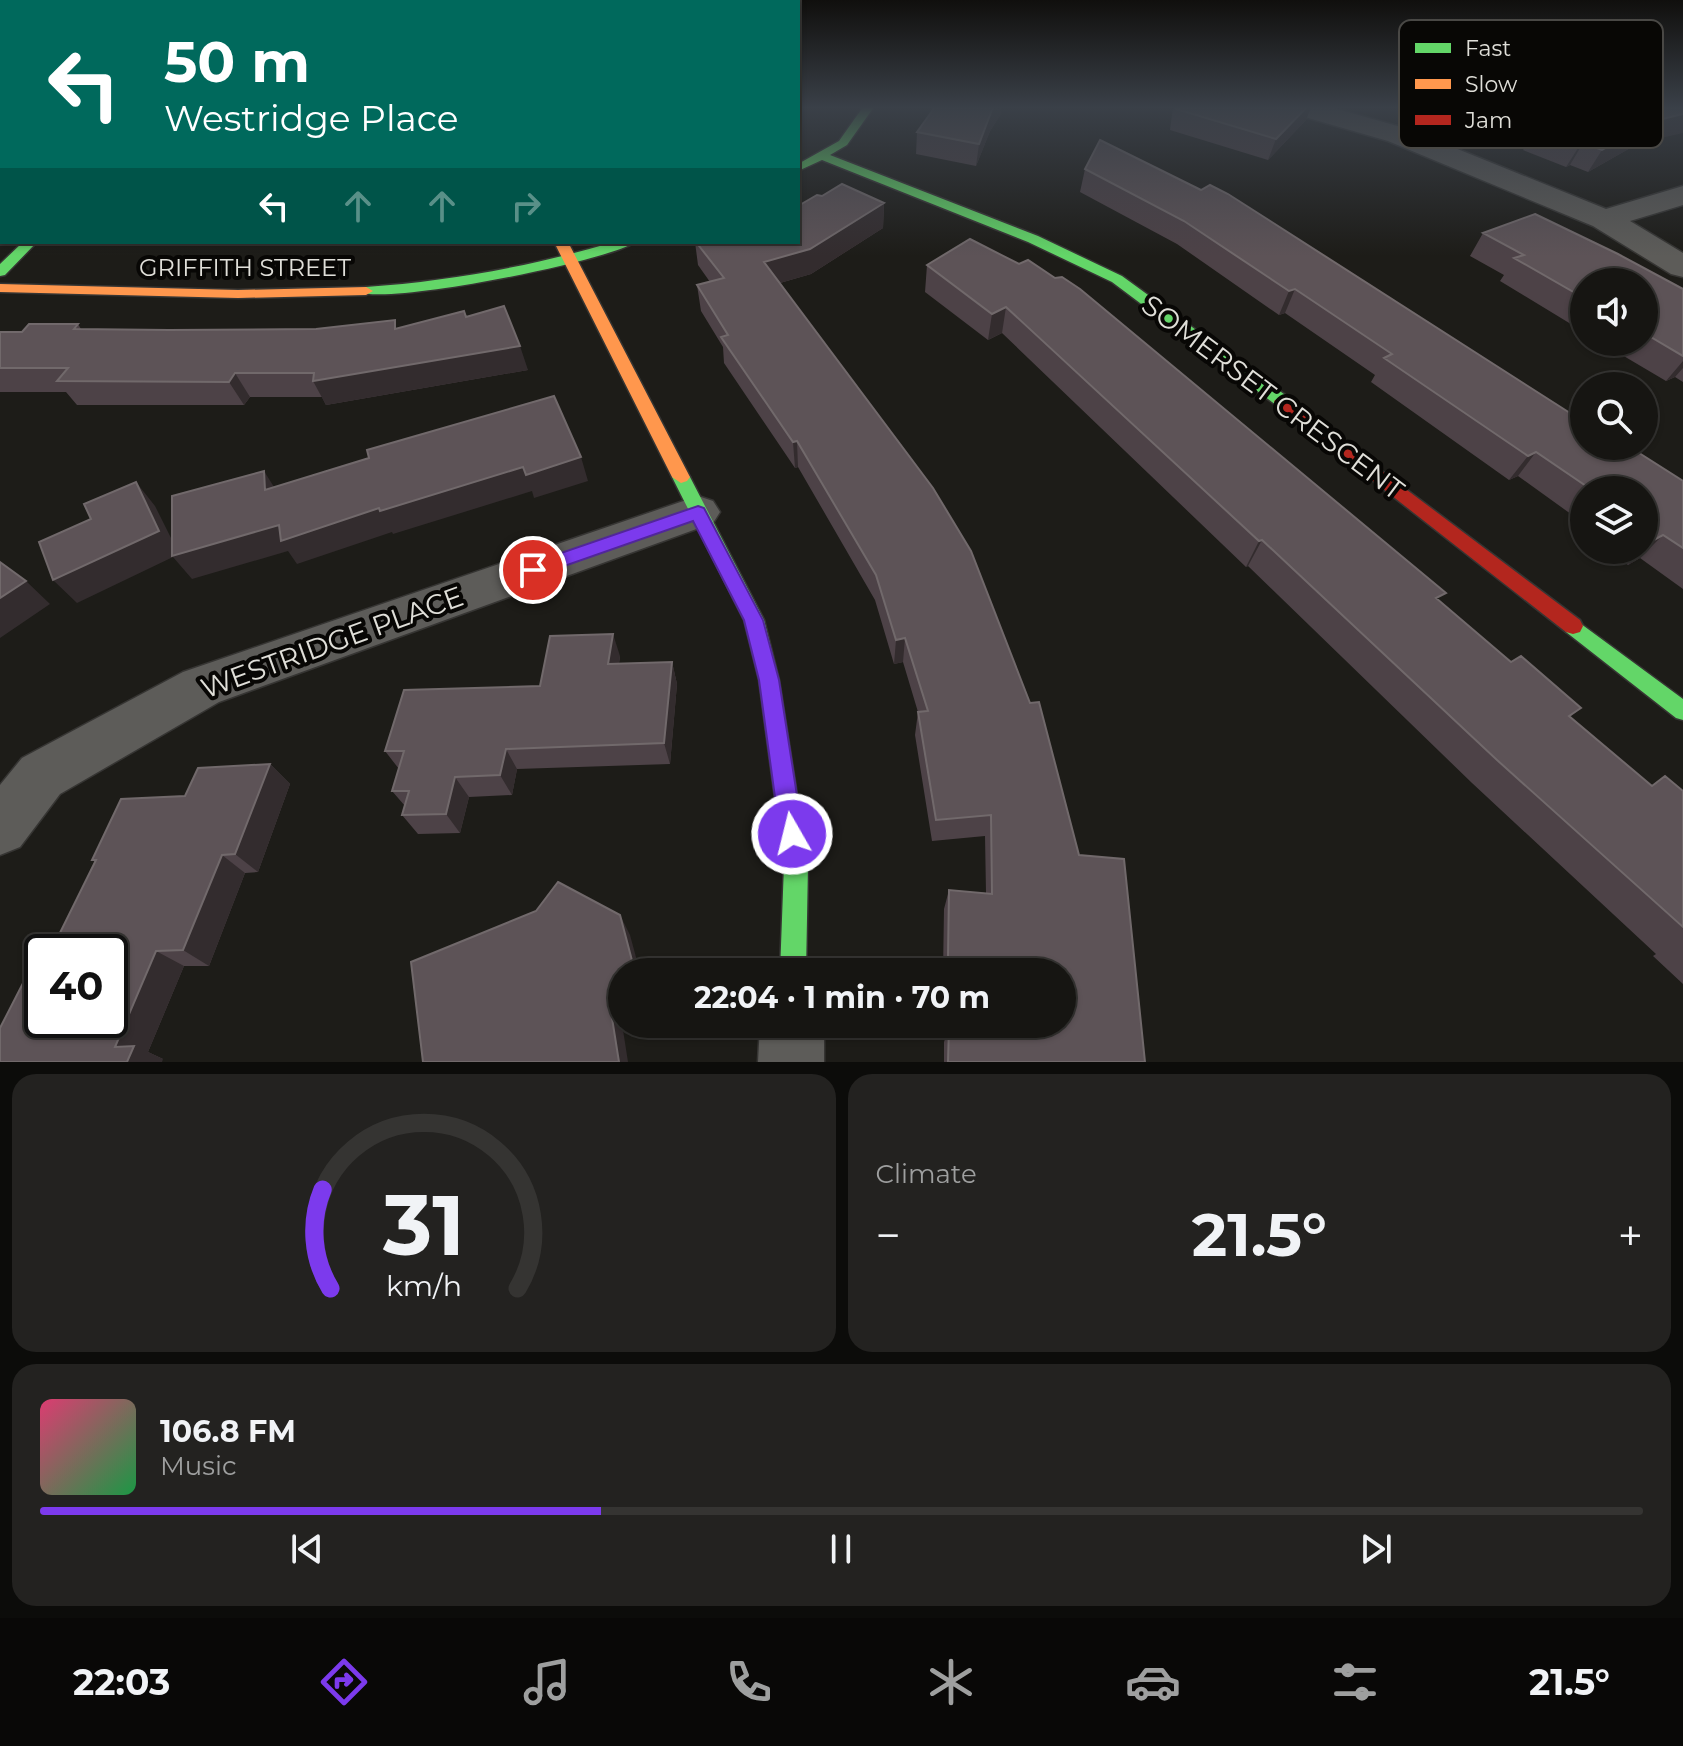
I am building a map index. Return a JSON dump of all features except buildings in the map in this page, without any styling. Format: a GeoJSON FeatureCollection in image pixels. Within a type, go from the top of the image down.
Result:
{"type":"FeatureCollection","features":[{"type":"Feature","properties":{"kind":"street"},"geometry":{"type":"LineString","coordinates":[[800,168],[820,157]]}},
{"type":"Feature","properties":{"kind":"street","name":"SOMERSET CRESCENT"},"geometry":{"type":"LineString","coordinates":[[822,157],[1033,239],[1117,279],[1220,354],[1683,711]]}},
{"type":"Feature","properties":{"kind":"street"},"geometry":{"type":"LineString","coordinates":[[1451,157],[1604,219],[1683,267]]}},
{"type":"Feature","properties":{"kind":"street"},"geometry":{"type":"LineString","coordinates":[[1604,219],[1683,195]]}},
{"type":"Feature","properties":{"kind":"street"},"geometry":{"type":"LineString","coordinates":[[0,272],[28,244]]}},
{"type":"Feature","properties":{"kind":"street"},"geometry":{"type":"LineString","coordinates":[[562,244],[754,620],[769,680],[796,865],[793,958]]}},
{"type":"Feature","properties":{"kind":"street","name":"GRIFFITH STREET"},"geometry":{"type":"LineString","coordinates":[[0,288],[316,295],[471,281],[572,260],[622,244]]}},
{"type":"Feature","properties":{"kind":"street","name":"WESTRIDGE PLACE"},"geometry":{"type":"LineString","coordinates":[[0,828],[41,776],[201,687],[698,512]]}},
{"type":"Feature","properties":{"kind":"street"},"geometry":{"type":"LineString","coordinates":[[791,1062],[792,1038]]}},
{"type":"Feature","properties":{"kind":"traffic: fast"},"geometry":{"type":"LineString","coordinates":[[800,168],[820,157]]}},
{"type":"Feature","properties":{"kind":"traffic: fast"},"geometry":{"type":"LineString","coordinates":[[822,157],[1033,239],[1117,279],[1282,401]]}},
{"type":"Feature","properties":{"kind":"traffic: fast"},"geometry":{"type":"LineString","coordinates":[[0,272],[28,244]]}},
{"type":"Feature","properties":{"kind":"traffic: fast"},"geometry":{"type":"LineString","coordinates":[[366,291],[499,275],[621,244]]}},
{"type":"Feature","properties":{"kind":"traffic: fast"},"geometry":{"type":"LineString","coordinates":[[681,477],[754,620],[769,680],[796,865],[793,958]]}},
{"type":"Feature","properties":{"kind":"traffic: fast"},"geometry":{"type":"LineString","coordinates":[[1573,626],[1683,711]]}},
{"type":"Feature","properties":{"kind":"traffic: slow"},"geometry":{"type":"LineString","coordinates":[[562,244],[681,477]]}},
{"type":"Feature","properties":{"kind":"traffic: slow"},"geometry":{"type":"LineString","coordinates":[[0,288],[238,294],[366,291]]}},
{"type":"Feature","properties":{"kind":"traffic: jam"},"geometry":{"type":"LineString","coordinates":[[1282,401],[1573,626]]}},
{"type":"Feature","properties":{"kind":"route"},"geometry":{"type":"LineString","coordinates":[[533,570],[698,512],[754,620],[769,680],[792,834]]}}]}
